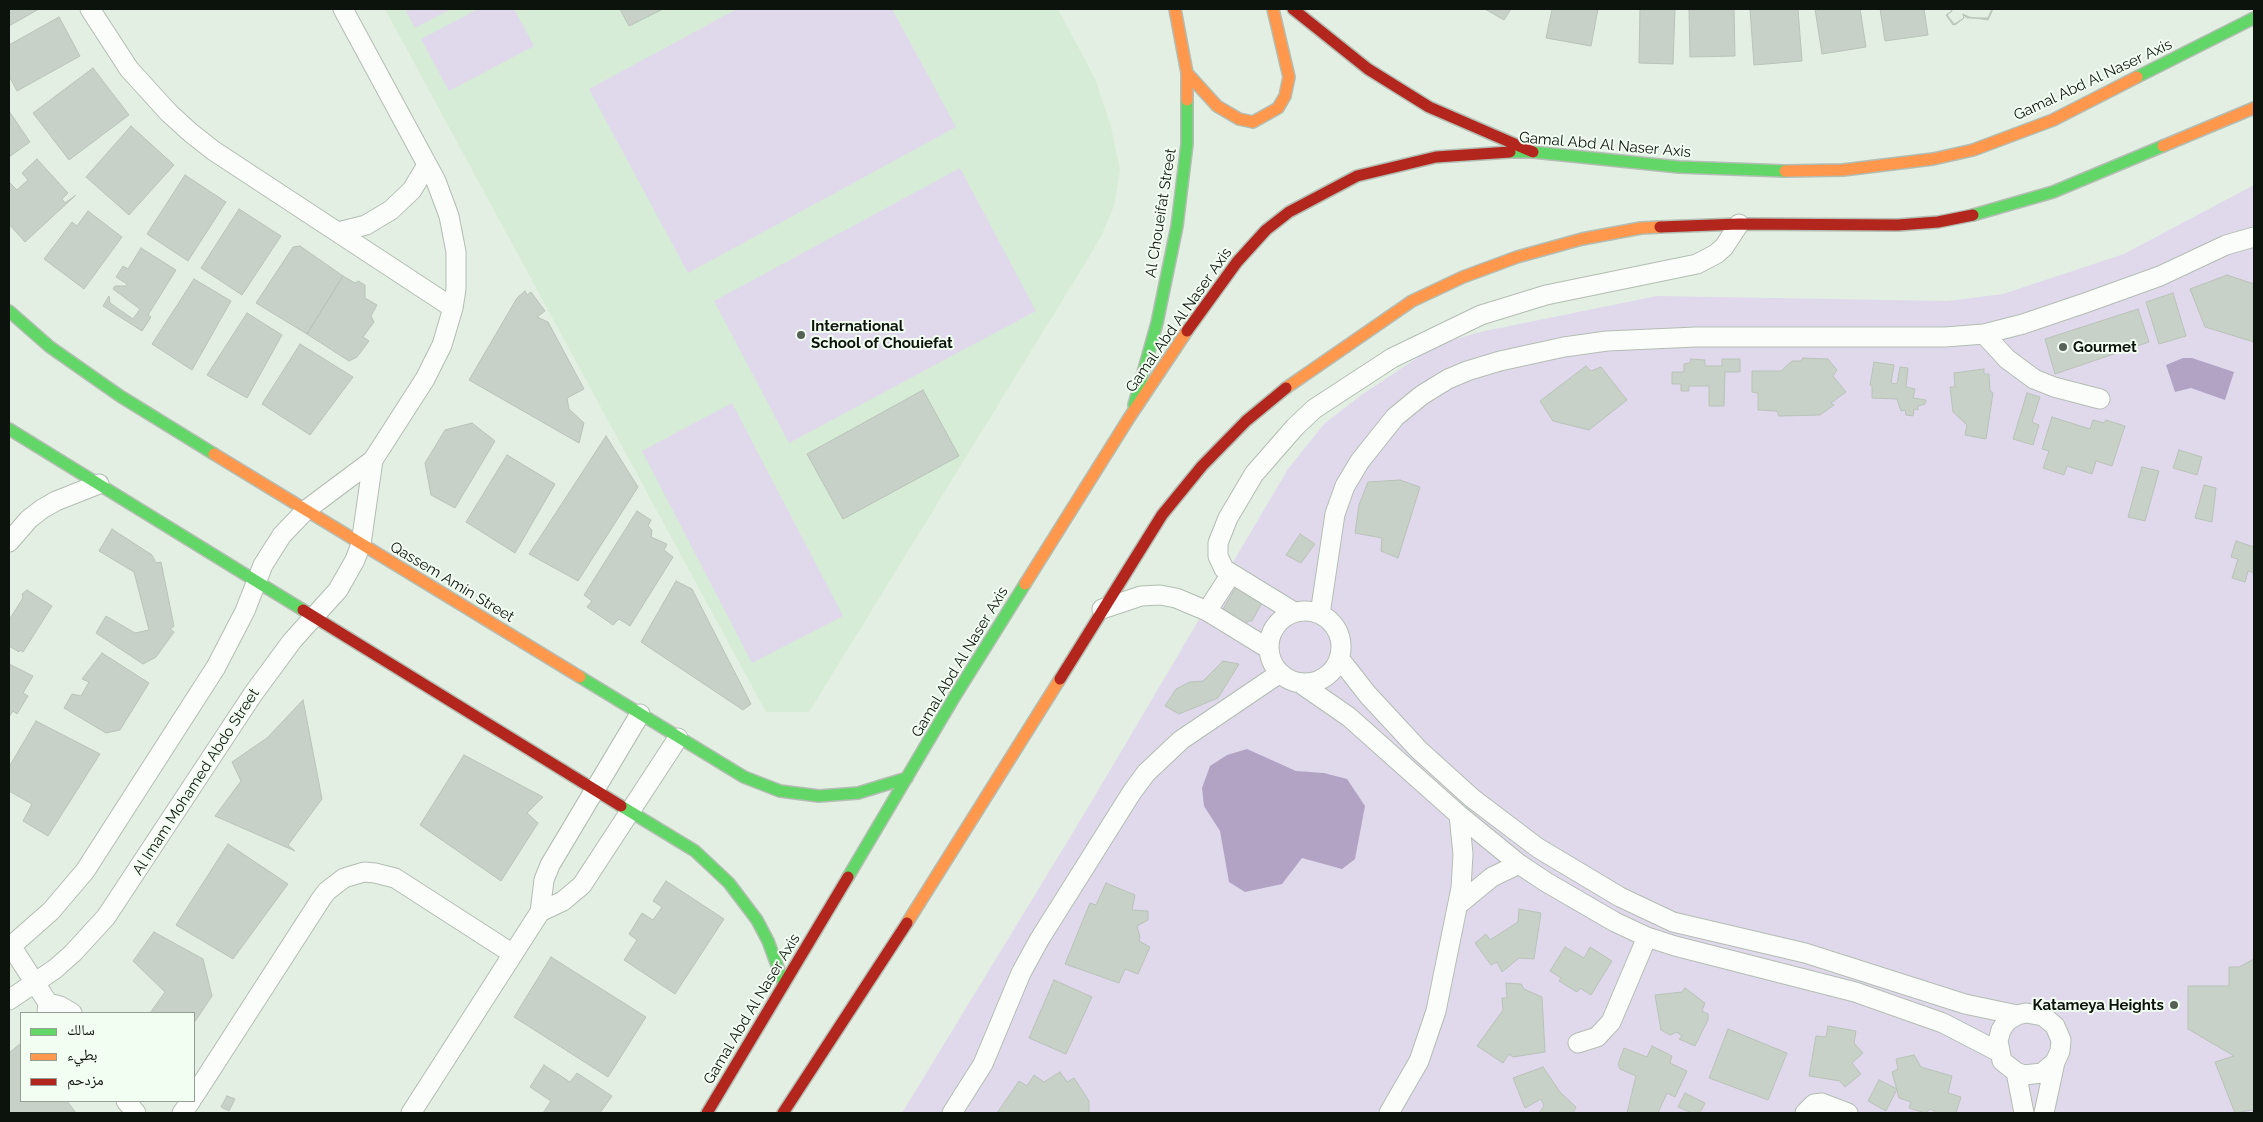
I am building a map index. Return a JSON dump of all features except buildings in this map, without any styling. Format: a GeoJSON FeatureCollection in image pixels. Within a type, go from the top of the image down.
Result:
{"type":"FeatureCollection","features":[{"type":"Feature","properties":{"kind":"main road","name":"Al Choueifat Street"},"geometry":{"type":"LineString","coordinates":[[1129,418],[1157,323],[1177,226],[1187,144],[1187,73],[1174,9]]}},
{"type":"Feature","properties":{"kind":"main road"},"geometry":{"type":"LineString","coordinates":[[1187,73],[1217,106],[1239,119],[1253,122],[1278,108],[1285,96],[1289,77],[1273,9]]}},
{"type":"Feature","properties":{"kind":"main road"},"geometry":{"type":"LineString","coordinates":[[1293,9],[1333,43],[1368,69],[1429,107],[1533,152]]}},
{"type":"Feature","properties":{"kind":"main road","name":"Gamal Abd Al Naser Axis"},"geometry":{"type":"LineString","coordinates":[[707,1113],[984,650],[1129,418],[1191,325],[1237,262],[1266,230],[1289,212],[1357,176],[1396,165],[1436,157],[1480,153],[1533,152],[1679,167],[1794,171],[1843,170],[1933,159],[1973,150],[2053,120],[2254,18]]}},
{"type":"Feature","properties":{"kind":"main road"},"geometry":{"type":"LineString","coordinates":[[783,1113],[911,917],[1102,608],[1162,515],[1202,466],[1246,421],[1294,381],[1412,301],[1463,277],[1517,257],[1582,239],[1641,228],[1739,224],[1898,225],[1938,222],[1978,214],[2014,205],[2052,192],[2254,108]]}},
{"type":"Feature","properties":{"kind":"main road","name":"Qassem Amin Street"},"geometry":{"type":"LineString","coordinates":[[9,312],[50,348],[84,373],[678,738],[744,776],[780,791],[828,796],[858,793],[907,778]]}},
{"type":"Feature","properties":{"kind":"main road"},"geometry":{"type":"LineString","coordinates":[[9,429],[596,788],[695,851],[729,883],[757,920],[768,941],[784,984]]}},
{"type":"Feature","properties":{"kind":"street"},"geometry":{"type":"LineString","coordinates":[[90,9],[130,69],[169,113],[214,151],[453,308]]}},
{"type":"Feature","properties":{"kind":"street"},"geometry":{"type":"LineString","coordinates":[[70,1012],[60,1006],[48,1008],[35,984],[10,947],[51,911],[85,871],[216,667],[245,610],[272,549],[293,522],[306,510],[373,460],[434,362],[453,308],[457,271],[453,234],[444,198],[343,9]]}},
{"type":"Feature","properties":{"kind":"street"},"geometry":{"type":"LineString","coordinates":[[338,232],[366,225],[391,210],[412,190],[427,165]]}},
{"type":"Feature","properties":{"kind":"street"},"geometry":{"type":"LineString","coordinates":[[1294,612],[1231,574],[1220,562],[1218,542],[1228,518],[1246,485],[1295,427],[1314,409],[1347,386],[1429,339],[1481,315],[1546,295],[1697,264],[1720,250],[1739,224]]}},
{"type":"Feature","properties":{"kind":"street"},"geometry":{"type":"LineString","coordinates":[[1320,614],[1329,543],[1335,514],[1345,486],[1360,460],[1395,417],[1422,395],[1448,379],[1500,361],[1564,347],[1606,341],[1706,337],[1945,337],[1984,334],[2031,322],[2085,303],[2165,273],[2226,245],[2254,237]]}},
{"type":"Feature","properties":{"kind":"street"},"geometry":{"type":"LineString","coordinates":[[1984,334],[2007,359],[2034,379],[2054,387],[2100,398]]}},
{"type":"Feature","properties":{"kind":"street","name":"Al Imam Mohamed Abdo Street"},"geometry":{"type":"LineString","coordinates":[[9,1000],[35,984],[73,953],[106,917],[253,694],[314,616],[338,590],[347,576],[361,544],[373,460]]}},
{"type":"Feature","properties":{"kind":"street"},"geometry":{"type":"LineString","coordinates":[[9,542],[23,524],[42,508],[99,484]]}},
{"type":"Feature","properties":{"kind":"street"},"geometry":{"type":"LineString","coordinates":[[1207,611],[1231,574]]}},
{"type":"Feature","properties":{"kind":"street"},"geometry":{"type":"LineString","coordinates":[[1102,608],[1141,596],[1160,594],[1207,611],[1269,649]]}},
{"type":"Feature","properties":{"kind":"street"},"geometry":{"type":"LineString","coordinates":[[1300,683],[1312,682],[1324,677],[1333,669],[1339,658],[1341,648],[1336,628],[1320,614],[1303,611],[1294,612],[1284,618],[1275,626],[1270,637],[1270,658],[1280,673],[1300,683],[1349,717],[1459,815],[1518,864],[1577,901],[1647,937],[1675,946],[1855,992],[1943,1023],[1999,1052]]}},
{"type":"Feature","properties":{"kind":"street"},"geometry":{"type":"LineString","coordinates":[[1339,658],[1383,713],[1419,750],[1472,798],[1538,848],[1620,897],[1673,922],[1805,953],[1965,1004],[2017,1015],[2034,1013],[2043,1016],[2055,1026],[2061,1040],[2060,1051],[2055,1062],[2044,1113]]}},
{"type":"Feature","properties":{"kind":"street"},"geometry":{"type":"LineString","coordinates":[[952,1113],[983,1064],[1021,973],[1039,940],[1084,865],[1137,785],[1162,756],[1182,740],[1280,673]]}},
{"type":"Feature","properties":{"kind":"street"},"geometry":{"type":"LineString","coordinates":[[410,1113],[540,912],[544,880],[558,851],[640,714]]}},
{"type":"Feature","properties":{"kind":"street"},"geometry":{"type":"LineString","coordinates":[[540,912],[563,901],[590,875],[678,738]]}},
{"type":"Feature","properties":{"kind":"street"},"geometry":{"type":"LineString","coordinates":[[1389,1113],[1419,1061],[1429,1036],[1458,906],[1463,871],[1459,815]]}},
{"type":"Feature","properties":{"kind":"street"},"geometry":{"type":"LineString","coordinates":[[1458,906],[1480,885],[1518,864]]}},
{"type":"Feature","properties":{"kind":"street"},"geometry":{"type":"LineString","coordinates":[[195,1094],[321,899],[327,891],[344,878],[364,872],[375,872],[395,878],[513,954]]}},
{"type":"Feature","properties":{"kind":"street"},"geometry":{"type":"LineString","coordinates":[[1578,1043],[1597,1037],[1611,1022],[1647,937]]}},
{"type":"Feature","properties":{"kind":"street"},"geometry":{"type":"LineString","coordinates":[[2017,1015],[2008,1021],[2001,1030],[1998,1041],[1999,1052],[2008,1068],[2024,1075],[2042,1073],[2055,1062]]}},
{"type":"Feature","properties":{"kind":"street"},"geometry":{"type":"LineString","coordinates":[[2016,1072],[2024,1113]]}},
{"type":"Feature","properties":{"kind":"street"},"geometry":{"type":"LineString","coordinates":[[127,1102],[136,1113]]}},
{"type":"Feature","properties":{"kind":"street"},"geometry":{"type":"LineString","coordinates":[[182,1113],[190,1102]]}},
{"type":"Feature","properties":{"kind":"street"},"geometry":{"type":"LineString","coordinates":[[1805,1113],[1810,1107],[1818,1103],[1848,1113]]}},
{"type":"Feature","properties":{"kind":"shaded area","name":"International School of Chouiefat"},"geometry":{"type":"Polygon","coordinates":[[[385,9],[1058,9],[1095,79],[1111,127],[1120,170],[1114,206],[1101,236],[1084,265],[809,712],[766,712],[385,9]]]}},
{"type":"Feature","properties":{"kind":"shaded area"},"geometry":{"type":"Polygon","coordinates":[[[405,9],[451,9],[415,28],[405,9]]]}},
{"type":"Feature","properties":{"kind":"shaded area"},"geometry":{"type":"Polygon","coordinates":[[[478,9],[514,9],[534,46],[449,91],[421,39],[478,9]]]}},
{"type":"Feature","properties":{"kind":"shaded area"},"geometry":{"type":"Polygon","coordinates":[[[737,9],[892,9],[956,127],[688,273],[589,89],[737,9]]]}},
{"type":"Feature","properties":{"kind":"shaded area"},"geometry":{"type":"Polygon","coordinates":[[[960,168],[1036,311],[789,443],[714,301],[960,168]]]}},
{"type":"Feature","properties":{"kind":"shaded area"},"geometry":{"type":"Polygon","coordinates":[[[2254,185],[2254,1113],[902,1113],[1083,816],[1288,469],[1324,424],[1360,396],[1436,345],[1480,332],[1657,296],[1948,301],[2003,294],[2124,254],[2254,185]]]}},
{"type":"Feature","properties":{"kind":"shaded area"},"geometry":{"type":"Polygon","coordinates":[[[2183,358],[2192,358],[2234,372],[2225,400],[2191,388],[2175,392],[2166,365],[2183,358]]]}},
{"type":"Feature","properties":{"kind":"shaded area"},"geometry":{"type":"Polygon","coordinates":[[[732,403],[843,616],[752,663],[642,451],[732,403]]]}},
{"type":"Feature","properties":{"kind":"shaded area"},"geometry":{"type":"Polygon","coordinates":[[[1247,749],[1296,771],[1324,773],[1347,779],[1365,806],[1355,859],[1342,869],[1302,858],[1282,884],[1245,892],[1229,882],[1220,831],[1204,806],[1202,788],[1210,766],[1227,755],[1247,749]]]}},
{"type":"Feature","properties":{"kind":"traffic: fast"},"geometry":{"type":"LineString","coordinates":[[2137,77],[2254,18]]}},
{"type":"Feature","properties":{"kind":"traffic: fast"},"geometry":{"type":"LineString","coordinates":[[1134,405],[1157,323],[1177,226],[1187,144],[1187,100]]}},
{"type":"Feature","properties":{"kind":"traffic: fast"},"geometry":{"type":"LineString","coordinates":[[1973,215],[2053,192],[2163,146]]}},
{"type":"Feature","properties":{"kind":"traffic: fast"},"geometry":{"type":"LineString","coordinates":[[1510,152],[1533,152],[1679,167],[1785,171]]}},
{"type":"Feature","properties":{"kind":"traffic: fast"},"geometry":{"type":"LineString","coordinates":[[9,311],[50,347],[120,396],[214,454]]}},
{"type":"Feature","properties":{"kind":"traffic: fast"},"geometry":{"type":"LineString","coordinates":[[9,429],[303,610]]}},
{"type":"Feature","properties":{"kind":"traffic: fast"},"geometry":{"type":"LineString","coordinates":[[848,877],[955,696],[1025,584]]}},
{"type":"Feature","properties":{"kind":"traffic: fast"},"geometry":{"type":"LineString","coordinates":[[580,677],[744,777],[780,791],[819,796],[858,793],[907,778]]}},
{"type":"Feature","properties":{"kind":"traffic: fast"},"geometry":{"type":"LineString","coordinates":[[621,806],[695,851],[729,883],[757,920],[768,941],[784,984]]}},
{"type":"Feature","properties":{"kind":"traffic: slow"},"geometry":{"type":"LineString","coordinates":[[1175,9],[1187,73],[1187,100]]}},
{"type":"Feature","properties":{"kind":"traffic: slow"},"geometry":{"type":"LineString","coordinates":[[1187,73],[1217,106],[1239,119],[1253,122],[1278,108],[1285,96],[1289,77],[1273,9]]}},
{"type":"Feature","properties":{"kind":"traffic: slow"},"geometry":{"type":"LineString","coordinates":[[1785,171],[1843,170],[1933,159],[1973,150],[2053,120],[2137,77]]}},
{"type":"Feature","properties":{"kind":"traffic: slow"},"geometry":{"type":"LineString","coordinates":[[2163,146],[2254,108]]}},
{"type":"Feature","properties":{"kind":"traffic: slow"},"geometry":{"type":"LineString","coordinates":[[1286,388],[1412,301],[1463,277],[1517,257],[1582,239],[1641,228],[1660,227]]}},
{"type":"Feature","properties":{"kind":"traffic: slow"},"geometry":{"type":"LineString","coordinates":[[1025,584],[1129,418],[1187,331]]}},
{"type":"Feature","properties":{"kind":"traffic: slow"},"geometry":{"type":"LineString","coordinates":[[214,454],[580,677]]}},
{"type":"Feature","properties":{"kind":"traffic: slow"},"geometry":{"type":"LineString","coordinates":[[907,923],[1060,679]]}},
{"type":"Feature","properties":{"kind":"traffic: jam"},"geometry":{"type":"LineString","coordinates":[[1293,9],[1368,69],[1429,107],[1533,152]]}},
{"type":"Feature","properties":{"kind":"traffic: jam"},"geometry":{"type":"LineString","coordinates":[[1187,331],[1237,262],[1266,230],[1289,212],[1357,176],[1436,157],[1510,152]]}},
{"type":"Feature","properties":{"kind":"traffic: jam"},"geometry":{"type":"LineString","coordinates":[[1660,227],[1739,224],[1898,225],[1938,222],[1973,215]]}},
{"type":"Feature","properties":{"kind":"traffic: jam"},"geometry":{"type":"LineString","coordinates":[[1060,679],[1162,515],[1202,466],[1246,421],[1286,388]]}},
{"type":"Feature","properties":{"kind":"traffic: jam"},"geometry":{"type":"LineString","coordinates":[[303,610],[621,806]]}},
{"type":"Feature","properties":{"kind":"traffic: jam"},"geometry":{"type":"LineString","coordinates":[[707,1113],[848,877]]}},
{"type":"Feature","properties":{"kind":"traffic: jam"},"geometry":{"type":"LineString","coordinates":[[783,1113],[907,923]]}},
{"type":"Feature","properties":{"kind":"place","name":"International School of Chouiefat"},"geometry":{"type":"Point","coordinates":[801,335]}},
{"type":"Feature","properties":{"kind":"place","name":"Gourmet"},"geometry":{"type":"Point","coordinates":[2063,347]}},
{"type":"Feature","properties":{"kind":"place","name":"Katameya Heights"},"geometry":{"type":"Point","coordinates":[2174,1005]}}]}
